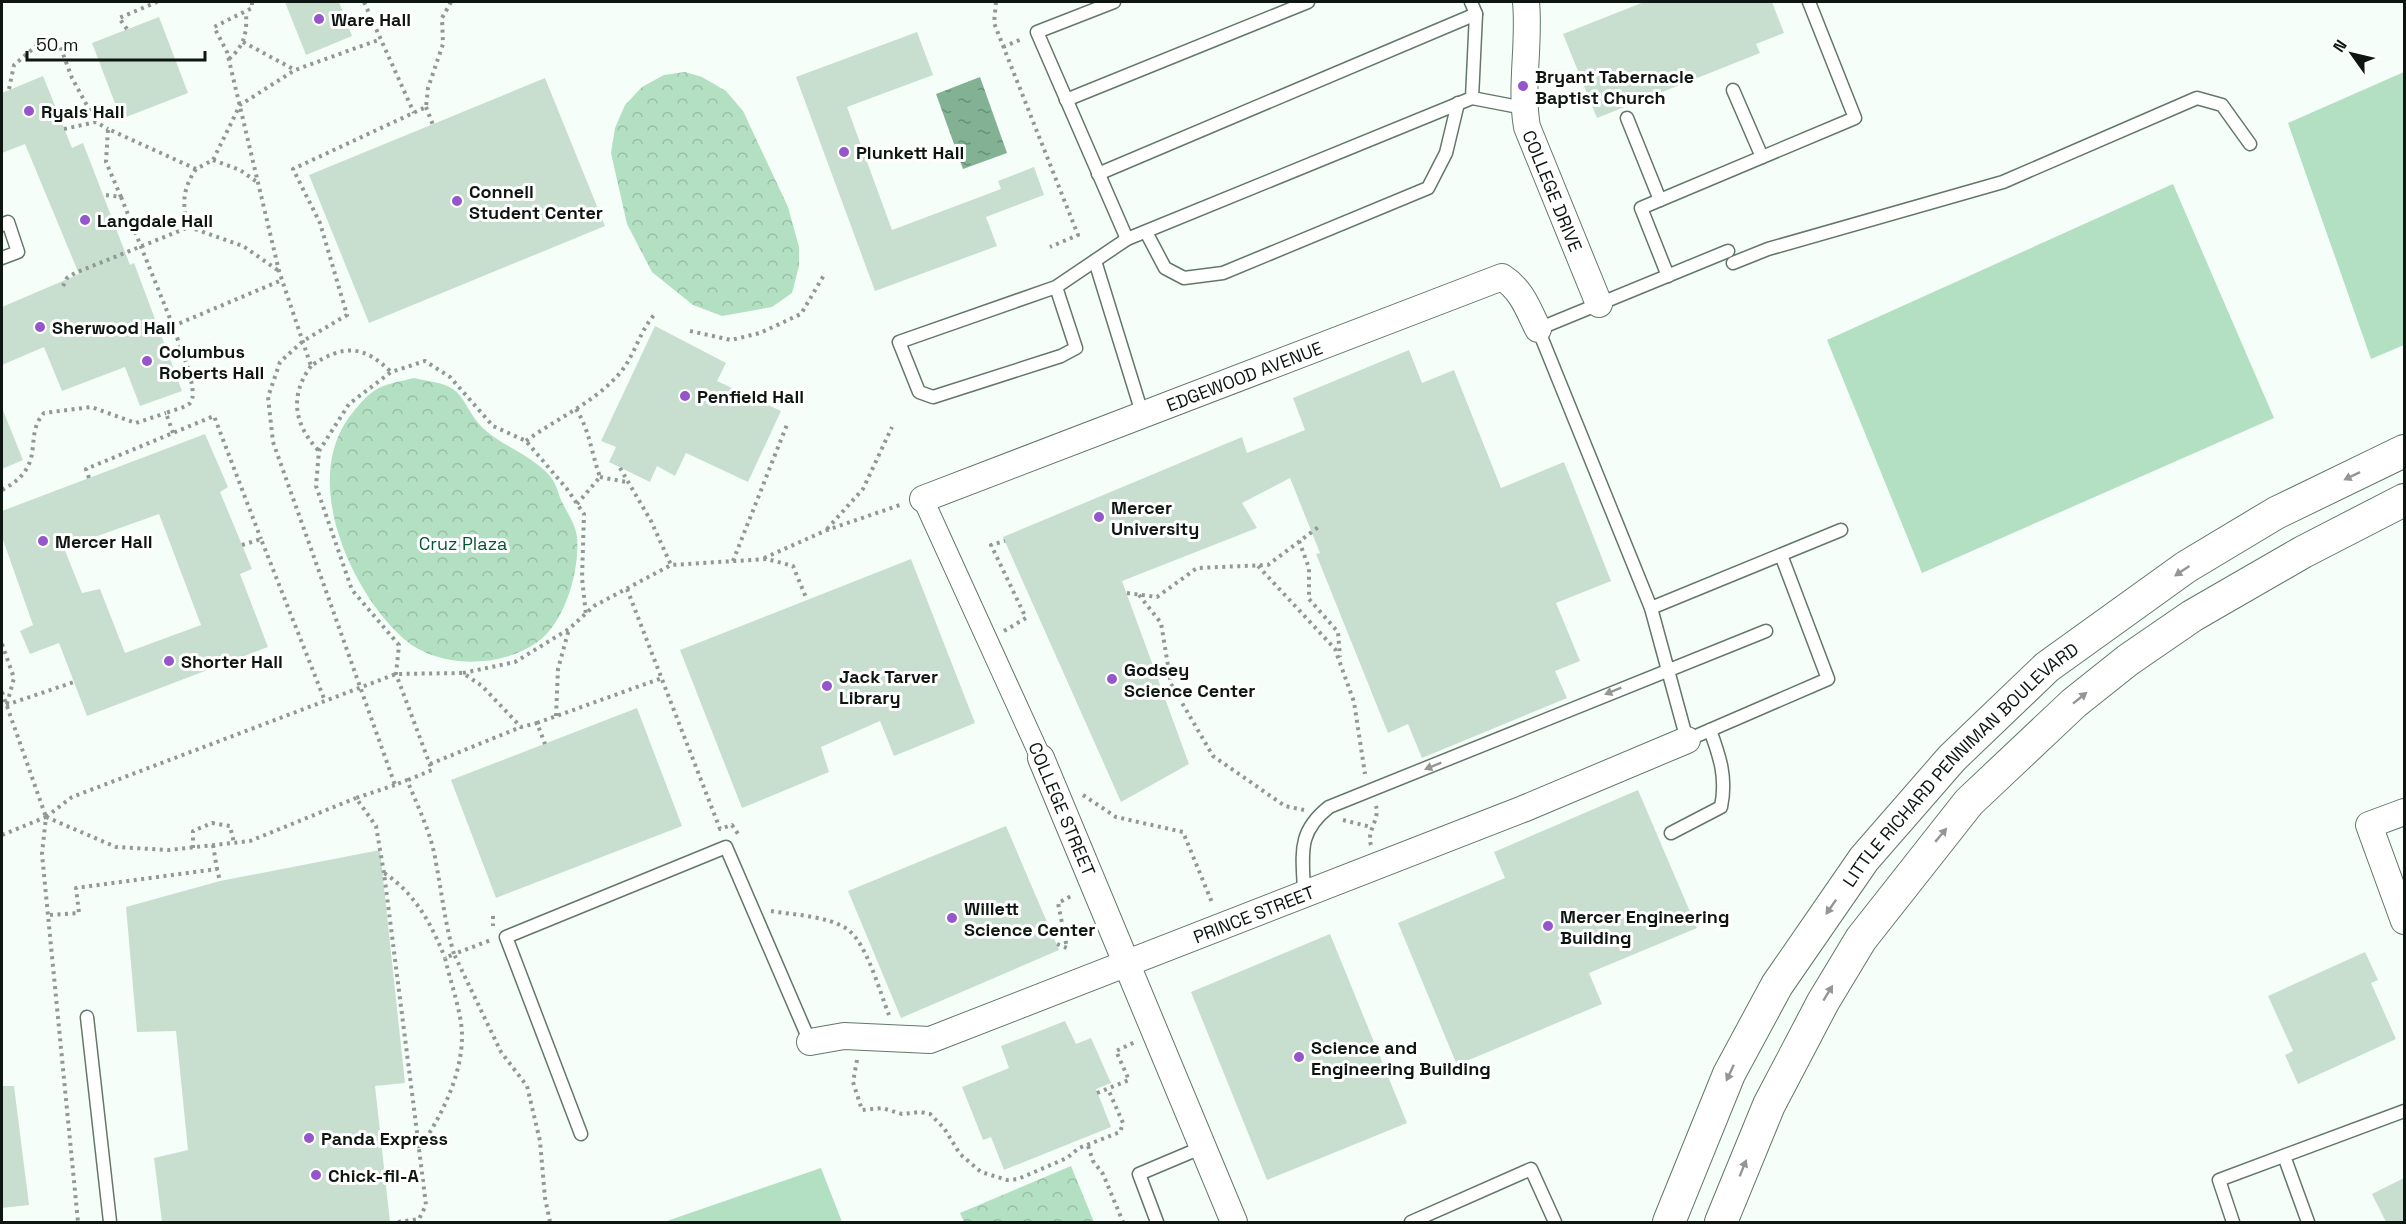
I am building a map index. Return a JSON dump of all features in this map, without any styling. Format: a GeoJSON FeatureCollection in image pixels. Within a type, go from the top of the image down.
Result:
{"type":"FeatureCollection","features":[{"type":"Feature","properties":{"kind":"street","name":"COLLEGE DRIVE"},"geometry":{"type":"LineString","coordinates":[[1526,2],[1528,45],[1524,108],[1527,127],[1599,304]]}},
{"type":"Feature","properties":{"kind":"street","name":"EDGEWOOD AVENUE"},"geometry":{"type":"LineString","coordinates":[[923,499],[1142,413],[1502,277],[1513,284],[1523,296],[1538,329]]}},
{"type":"Feature","properties":{"kind":"street","name":"LITTLE RICHARD PENNIMAN BOULEVARD"},"geometry":{"type":"LineString","coordinates":[[1669,1222],[1730,1074],[1777,985],[1864,859],[1911,802],[1952,758],[2047,667],[2186,567],[2276,513],[2404,450]]}},
{"type":"Feature","properties":{"kind":"street","name":"COLLEGE STREET"},"geometry":{"type":"LineString","coordinates":[[923,499],[1041,758],[1128,962],[1234,1222]]}},
{"type":"Feature","properties":{"kind":"street","name":"LITTLE RICHARD PENNIMAN BOULEVARD"},"geometry":{"type":"LineString","coordinates":[[1721,1222],[1769,1105],[1822,1002],[1861,939],[1969,802],[2074,703],[2128,660],[2192,616],[2303,552],[2404,500]]}},
{"type":"Feature","properties":{"kind":"street","name":"PRINCE STREET"},"geometry":{"type":"LineString","coordinates":[[810,1042],[844,1036],[930,1041],[1523,809],[1687,740]]}},
{"type":"Feature","properties":{"kind":"street"},"geometry":{"type":"LineString","coordinates":[[2404,812],[2369,825],[2404,921]]}},
{"type":"Feature","properties":{"kind":"lane"},"geometry":{"type":"LineString","coordinates":[[1114,2],[1037,32],[1127,239]]}},
{"type":"Feature","properties":{"kind":"lane"},"geometry":{"type":"LineString","coordinates":[[1066,99],[1308,2]]}},
{"type":"Feature","properties":{"kind":"lane"},"geometry":{"type":"LineString","coordinates":[[1471,2],[1476,14],[1472,98]]}},
{"type":"Feature","properties":{"kind":"lane"},"geometry":{"type":"LineString","coordinates":[[1668,276],[1641,208],[1855,118],[1809,2]]}},
{"type":"Feature","properties":{"kind":"lane"},"geometry":{"type":"LineString","coordinates":[[1098,174],[1476,14]]}},
{"type":"Feature","properties":{"kind":"lane"},"geometry":{"type":"LineString","coordinates":[[1733,90],[1762,157]]}},
{"type":"Feature","properties":{"kind":"lane"},"geometry":{"type":"LineString","coordinates":[[1056,287],[1076,348],[1060,356],[933,397],[919,392],[899,342],[1056,287],[1127,239],[1458,103],[1472,98],[1524,108]]}},
{"type":"Feature","properties":{"kind":"lane"},"geometry":{"type":"LineString","coordinates":[[1781,555],[1828,680],[1687,740],[1651,608],[1538,329],[1668,276],[2002,182],[2197,98],[2222,105],[2250,144]]}},
{"type":"Feature","properties":{"kind":"lane"},"geometry":{"type":"LineString","coordinates":[[1146,232],[1165,268],[1184,278],[1223,273],[1428,188],[1446,153],[1458,103]]}},
{"type":"Feature","properties":{"kind":"lane"},"geometry":{"type":"LineString","coordinates":[[1627,118],[1660,200]]}},
{"type":"Feature","properties":{"kind":"lane"},"geometry":{"type":"LineString","coordinates":[[2,225],[8,222],[18,252],[2,258]]}},
{"type":"Feature","properties":{"kind":"lane"},"geometry":{"type":"LineString","coordinates":[[1095,261],[1142,413]]}},
{"type":"Feature","properties":{"kind":"lane"},"geometry":{"type":"LineString","coordinates":[[1651,608],[1841,530]]}},
{"type":"Feature","properties":{"kind":"lane"},"geometry":{"type":"LineString","coordinates":[[1304,893],[1302,842],[1307,828],[1329,807],[1766,631]]}},
{"type":"Feature","properties":{"kind":"lane"},"geometry":{"type":"LineString","coordinates":[[1671,833],[1721,807],[1725,786],[1723,766],[1710,730]]}},
{"type":"Feature","properties":{"kind":"lane"},"geometry":{"type":"LineString","coordinates":[[581,1134],[506,937],[726,847],[810,1042]]}},
{"type":"Feature","properties":{"kind":"lane"},"geometry":{"type":"LineString","coordinates":[[87,1017],[110,1222]]}},
{"type":"Feature","properties":{"kind":"lane"},"geometry":{"type":"LineString","coordinates":[[2233,1222],[2219,1180],[2404,1111]]}},
{"type":"Feature","properties":{"kind":"lane"},"geometry":{"type":"LineString","coordinates":[[1156,1222],[1139,1174],[1203,1147]]}},
{"type":"Feature","properties":{"kind":"lane"},"geometry":{"type":"LineString","coordinates":[[2284,1156],[2308,1222]]}},
{"type":"Feature","properties":{"kind":"lane"},"geometry":{"type":"LineString","coordinates":[[1412,1222],[1531,1169],[1555,1222]]}},
{"type":"Feature","properties":{"kind":"path"},"geometry":{"type":"LineString","coordinates":[[127,29],[119,18],[157,2]]}},
{"type":"Feature","properties":{"kind":"path"},"geometry":{"type":"LineString","coordinates":[[252,2],[252,8],[246,12],[214,27],[229,59],[279,271],[311,366]]}},
{"type":"Feature","properties":{"kind":"path"},"geometry":{"type":"LineString","coordinates":[[364,2],[415,113]]}},
{"type":"Feature","properties":{"kind":"path"},"geometry":{"type":"LineString","coordinates":[[433,125],[426,107],[428,88],[443,44],[442,18],[451,2]]}},
{"type":"Feature","properties":{"kind":"path"},"geometry":{"type":"LineString","coordinates":[[996,2],[994,23],[1078,235],[1050,247]]}},
{"type":"Feature","properties":{"kind":"path"},"geometry":{"type":"LineString","coordinates":[[229,59],[242,48],[247,29],[246,12]]}},
{"type":"Feature","properties":{"kind":"path"},"geometry":{"type":"LineString","coordinates":[[189,227],[185,217],[184,191],[196,169],[213,160],[240,105],[295,70],[381,39]]}},
{"type":"Feature","properties":{"kind":"path"},"geometry":{"type":"LineString","coordinates":[[9,89],[14,65],[43,40],[60,46],[72,78],[96,122],[196,169]]}},
{"type":"Feature","properties":{"kind":"path"},"geometry":{"type":"LineString","coordinates":[[243,42],[295,70]]}},
{"type":"Feature","properties":{"kind":"path"},"geometry":{"type":"LineString","coordinates":[[395,785],[273,442],[268,398],[280,362],[303,341],[347,315],[320,223],[293,169],[426,107]]}},
{"type":"Feature","properties":{"kind":"path"},"geometry":{"type":"LineString","coordinates":[[64,129],[96,122]]}},
{"type":"Feature","properties":{"kind":"path"},"geometry":{"type":"LineString","coordinates":[[2,490],[28,468],[32,459],[39,418],[44,413],[92,407],[136,423],[189,404],[194,397],[192,383],[172,326],[105,162],[108,129]]}},
{"type":"Feature","properties":{"kind":"path"},"geometry":{"type":"LineString","coordinates":[[213,160],[240,170],[257,182]]}},
{"type":"Feature","properties":{"kind":"path"},"geometry":{"type":"LineString","coordinates":[[106,195],[121,197]]}},
{"type":"Feature","properties":{"kind":"path"},"geometry":{"type":"LineString","coordinates":[[63,286],[67,278],[75,273],[189,227],[243,246],[279,271]]}},
{"type":"Feature","properties":{"kind":"path"},"geometry":{"type":"LineString","coordinates":[[690,331],[731,340],[760,333],[801,314],[824,275]]}},
{"type":"Feature","properties":{"kind":"path"},"geometry":{"type":"LineString","coordinates":[[160,331],[282,280]]}},
{"type":"Feature","properties":{"kind":"path"},"geometry":{"type":"LineString","coordinates":[[526,441],[576,409],[620,373],[644,333],[647,322],[655,314]]}},
{"type":"Feature","properties":{"kind":"path"},"geometry":{"type":"LineString","coordinates":[[319,451],[308,440],[299,424],[296,405],[299,388],[311,366],[337,352],[351,350],[366,353],[391,372]]}},
{"type":"Feature","properties":{"kind":"path"},"geometry":{"type":"LineString","coordinates":[[46,818],[116,847],[150,850],[234,843],[250,841],[432,770],[396,674],[399,645],[352,590],[316,486],[319,451],[349,404],[391,372],[425,361],[450,377],[493,426],[526,441],[567,489],[584,514],[582,578],[586,615]]}},
{"type":"Feature","properties":{"kind":"path"},"geometry":{"type":"LineString","coordinates":[[576,409],[588,429],[591,450],[600,477]]}},
{"type":"Feature","properties":{"kind":"path"},"geometry":{"type":"LineString","coordinates":[[166,413],[174,433]]}},
{"type":"Feature","properties":{"kind":"path"},"geometry":{"type":"LineString","coordinates":[[89,478],[86,469],[214,416],[325,701]]}},
{"type":"Feature","properties":{"kind":"path"},"geometry":{"type":"LineString","coordinates":[[733,561],[788,422]]}},
{"type":"Feature","properties":{"kind":"path"},"geometry":{"type":"LineString","coordinates":[[827,530],[863,489],[892,427]]}},
{"type":"Feature","properties":{"kind":"path"},"geometry":{"type":"LineString","coordinates":[[620,468],[651,521],[671,565]]}},
{"type":"Feature","properties":{"kind":"path"},"geometry":{"type":"LineString","coordinates":[[600,477],[627,482]]}},
{"type":"Feature","properties":{"kind":"path"},"geometry":{"type":"LineString","coordinates":[[577,504],[600,477]]}},
{"type":"Feature","properties":{"kind":"path"},"geometry":{"type":"LineString","coordinates":[[761,559],[869,514],[923,499]]}},
{"type":"Feature","properties":{"kind":"path"},"geometry":{"type":"LineString","coordinates":[[1127,593],[1157,597],[1197,568],[1268,565],[1321,525]]}},
{"type":"Feature","properties":{"kind":"path"},"geometry":{"type":"LineString","coordinates":[[242,545],[261,539]]}},
{"type":"Feature","properties":{"kind":"path"},"geometry":{"type":"LineString","coordinates":[[988,641],[1026,618],[991,545],[1005,541]]}},
{"type":"Feature","properties":{"kind":"path"},"geometry":{"type":"LineString","coordinates":[[1299,541],[1309,568],[1309,599],[1338,632],[1340,664]]}},
{"type":"Feature","properties":{"kind":"path"},"geometry":{"type":"LineString","coordinates":[[2,835],[46,818],[72,797],[396,674],[463,673],[516,662],[568,629],[594,606],[671,565],[761,559],[793,566],[807,600]]}},
{"type":"Feature","properties":{"kind":"path"},"geometry":{"type":"LineString","coordinates":[[1258,566],[1335,649],[1354,702],[1364,768],[1377,812],[1368,837],[1378,865]]}},
{"type":"Feature","properties":{"kind":"path"},"geometry":{"type":"LineString","coordinates":[[627,589],[720,829],[732,825],[740,839]]}},
{"type":"Feature","properties":{"kind":"path"},"geometry":{"type":"LineString","coordinates":[[1139,595],[1161,623],[1171,684],[1214,756],[1285,806],[1371,827]]}},
{"type":"Feature","properties":{"kind":"path"},"geometry":{"type":"LineString","coordinates":[[556,716],[558,669],[568,629]]}},
{"type":"Feature","properties":{"kind":"path"},"geometry":{"type":"LineString","coordinates":[[2,644],[14,678],[6,705]]}},
{"type":"Feature","properties":{"kind":"path"},"geometry":{"type":"LineString","coordinates":[[463,673],[482,686],[521,727]]}},
{"type":"Feature","properties":{"kind":"path"},"geometry":{"type":"LineString","coordinates":[[430,764],[521,727],[662,678]]}},
{"type":"Feature","properties":{"kind":"path"},"geometry":{"type":"LineString","coordinates":[[6,705],[74,682]]}},
{"type":"Feature","properties":{"kind":"path"},"geometry":{"type":"LineString","coordinates":[[2,692],[46,818],[42,854],[50,915],[78,1222]]}},
{"type":"Feature","properties":{"kind":"path"},"geometry":{"type":"LineString","coordinates":[[537,723],[545,744]]}},
{"type":"Feature","properties":{"kind":"path"},"geometry":{"type":"LineString","coordinates":[[407,780],[426,827],[436,862],[440,897],[454,954],[501,1052],[527,1086],[540,1141],[544,1198],[550,1222]]}},
{"type":"Feature","properties":{"kind":"path"},"geometry":{"type":"LineString","coordinates":[[1077,789],[1116,817],[1183,832],[1221,926]]}},
{"type":"Feature","properties":{"kind":"path"},"geometry":{"type":"LineString","coordinates":[[356,798],[376,826],[426,1205],[419,1219],[398,1222]]}},
{"type":"Feature","properties":{"kind":"path"},"geometry":{"type":"LineString","coordinates":[[193,848],[193,831],[212,824],[230,826],[234,843]]}},
{"type":"Feature","properties":{"kind":"path"},"geometry":{"type":"LineString","coordinates":[[213,845],[220,881]]}},
{"type":"Feature","properties":{"kind":"path"},"geometry":{"type":"LineString","coordinates":[[50,915],[79,913],[76,888],[217,869]]}},
{"type":"Feature","properties":{"kind":"path"},"geometry":{"type":"LineString","coordinates":[[384,873],[408,892],[429,922],[445,958],[462,1035],[459,1056],[439,1119],[419,1149]]}},
{"type":"Feature","properties":{"kind":"path"},"geometry":{"type":"LineString","coordinates":[[1057,944],[1067,948],[1058,903],[1076,894],[1080,904]]}},
{"type":"Feature","properties":{"kind":"path"},"geometry":{"type":"LineString","coordinates":[[767,910],[836,924],[855,937],[891,1021],[882,1020]]}},
{"type":"Feature","properties":{"kind":"path"},"geometry":{"type":"LineString","coordinates":[[493,916],[494,927]]}},
{"type":"Feature","properties":{"kind":"path"},"geometry":{"type":"LineString","coordinates":[[445,958],[494,938]]}},
{"type":"Feature","properties":{"kind":"path"},"geometry":{"type":"LineString","coordinates":[[1134,1032],[1143,1051]]}},
{"type":"Feature","properties":{"kind":"path"},"geometry":{"type":"LineString","coordinates":[[1097,1093],[1129,1080],[1116,1051],[1138,1041]]}},
{"type":"Feature","properties":{"kind":"path"},"geometry":{"type":"LineString","coordinates":[[856,1052],[854,1082],[862,1110],[882,1108],[902,1114],[920,1112],[930,1114],[944,1128],[960,1154],[981,1172],[1007,1180],[1018,1179],[1067,1158],[1079,1148],[1088,1146],[1124,1128],[1108,1089]]}},
{"type":"Feature","properties":{"kind":"path"},"geometry":{"type":"LineString","coordinates":[[1088,1146],[1093,1161],[1103,1174],[1123,1222]]}},
{"type":"Feature","properties":{"kind":"green space"},"geometry":{"type":"Polygon","coordinates":[[[685,72],[702,77],[726,91],[743,111],[788,207],[799,247],[799,266],[792,293],[772,307],[722,316],[693,305],[652,272],[627,224],[611,153],[615,128],[625,105],[642,87],[664,75],[685,72]]]}},
{"type":"Feature","properties":{"kind":"green space"},"geometry":{"type":"Polygon","coordinates":[[[2404,72],[2404,345],[2371,359],[2288,123],[2404,72]]]}},
{"type":"Feature","properties":{"kind":"green space"},"geometry":{"type":"Polygon","coordinates":[[[2173,184],[2274,418],[1922,573],[1827,340],[2173,184]]]}},
{"type":"Feature","properties":{"kind":"green space","name":"Cruz Plaza"},"geometry":{"type":"Polygon","coordinates":[[[414,378],[439,383],[453,389],[476,421],[487,432],[533,461],[549,475],[575,528],[576,565],[563,610],[546,634],[536,643],[505,657],[469,662],[451,660],[418,649],[404,639],[384,618],[366,593],[350,564],[338,534],[331,502],[330,471],[336,442],[350,416],[363,400],[379,388],[414,378]]]}},
{"type":"Feature","properties":{"kind":"green space"},"geometry":{"type":"Polygon","coordinates":[[[1071,1166],[1094,1222],[964,1222],[960,1213],[1071,1166]]]}},
{"type":"Feature","properties":{"kind":"green space"},"geometry":{"type":"Polygon","coordinates":[[[821,1168],[842,1222],[664,1222],[821,1168]]]}},
{"type":"Feature","properties":{"kind":"water"},"geometry":{"type":"Polygon","coordinates":[[[980,77],[1007,153],[963,169],[936,94],[980,77]]]}},
{"type":"Feature","properties":{"kind":"building","name":"Ware Hall"},"geometry":{"type":"Polygon","coordinates":[[[285,2],[339,2],[352,36],[306,55],[285,2]]]}},
{"type":"Feature","properties":{"kind":"building"},"geometry":{"type":"Polygon","coordinates":[[[1644,2],[1772,2],[1784,33],[1756,44],[1760,53],[1597,118],[1563,34],[1644,2]]]}},
{"type":"Feature","properties":{"kind":"building"},"geometry":{"type":"Polygon","coordinates":[[[159,17],[188,93],[121,119],[92,43],[159,17]]]}},
{"type":"Feature","properties":{"kind":"building","name":"Plunkett Hall"},"geometry":{"type":"Polygon","coordinates":[[[917,32],[933,75],[847,107],[892,230],[1001,189],[998,181],[1034,167],[1044,195],[986,217],[997,246],[875,291],[796,77],[917,32]]]}},
{"type":"Feature","properties":{"kind":"building"},"geometry":{"type":"Polygon","coordinates":[[[43,76],[72,148],[83,143],[130,265],[134,263],[182,391],[140,406],[125,367],[62,391],[44,347],[2,365],[2,307],[79,274],[25,144],[2,153],[2,93],[43,76]]]}},
{"type":"Feature","properties":{"kind":"building","name":"Connell Student Center"},"geometry":{"type":"Polygon","coordinates":[[[545,78],[605,226],[369,323],[309,175],[545,78]]]}},
{"type":"Feature","properties":{"kind":"building","name":"Penfield Hall"},"geometry":{"type":"Polygon","coordinates":[[[655,326],[726,363],[717,381],[781,411],[748,482],[686,453],[675,476],[657,466],[650,482],[609,462],[616,447],[601,441],[655,326]]]}},
{"type":"Feature","properties":{"kind":"building"},"geometry":{"type":"Polygon","coordinates":[[[1409,350],[1422,383],[1454,370],[1501,488],[1564,462],[1611,581],[1556,603],[1580,661],[1555,671],[1567,698],[1422,758],[1408,724],[1388,733],[1316,554],[1320,553],[1290,478],[1242,503],[1257,528],[1122,581],[1189,764],[1121,802],[1003,537],[1242,437],[1247,453],[1305,430],[1293,398],[1409,350]]]}},
{"type":"Feature","properties":{"kind":"building"},"geometry":{"type":"Polygon","coordinates":[[[2,408],[23,460],[2,469],[2,408]]]}},
{"type":"Feature","properties":{"kind":"building","name":"Mercer Hall"},"geometry":{"type":"Polygon","coordinates":[[[205,434],[228,487],[220,492],[252,569],[240,574],[268,647],[87,716],[59,643],[30,654],[20,631],[33,625],[2,537],[2,511],[205,434]],[[159,514],[64,548],[82,593],[100,589],[125,653],[201,625],[159,514]]]}},
{"type":"Feature","properties":{"kind":"building","name":"Jack Tarver Library"},"geometry":{"type":"Polygon","coordinates":[[[911,559],[975,723],[894,756],[880,721],[821,747],[829,772],[742,808],[680,650],[911,559]]]}},
{"type":"Feature","properties":{"kind":"building"},"geometry":{"type":"Polygon","coordinates":[[[637,708],[682,826],[496,898],[451,780],[637,708]]]}},
{"type":"Feature","properties":{"kind":"building","name":"Mercer Engineering Building"},"geometry":{"type":"Polygon","coordinates":[[[1638,790],[1697,928],[1589,973],[1602,1004],[1457,1065],[1398,923],[1505,878],[1494,852],[1638,790]]]}},
{"type":"Feature","properties":{"kind":"building","name":"Willett Science Center"},"geometry":{"type":"Polygon","coordinates":[[[1006,826],[1059,950],[901,1018],[848,891],[1006,826]]]}},
{"type":"Feature","properties":{"kind":"building"},"geometry":{"type":"Polygon","coordinates":[[[380,850],[405,1083],[375,1086],[390,1222],[162,1222],[154,1158],[188,1150],[176,1031],[137,1032],[126,907],[220,881],[380,850]]]}},
{"type":"Feature","properties":{"kind":"building","name":"Science and Engineering Building"},"geometry":{"type":"Polygon","coordinates":[[[1330,934],[1407,1123],[1267,1180],[1191,992],[1330,934]]]}},
{"type":"Feature","properties":{"kind":"building"},"geometry":{"type":"Polygon","coordinates":[[[2365,952],[2378,980],[2371,983],[2396,1039],[2298,1084],[2285,1055],[2293,1051],[2268,996],[2365,952]]]}},
{"type":"Feature","properties":{"kind":"building"},"geometry":{"type":"Polygon","coordinates":[[[1065,1021],[1076,1044],[1091,1038],[1111,1083],[1096,1089],[1111,1127],[1004,1170],[991,1137],[983,1140],[962,1087],[1009,1068],[1001,1046],[1065,1021]]]}},
{"type":"Feature","properties":{"kind":"building"},"geometry":{"type":"Polygon","coordinates":[[[2,1086],[14,1086],[29,1205],[2,1208],[2,1086]]]}},
{"type":"Feature","properties":{"kind":"building"},"geometry":{"type":"Polygon","coordinates":[[[2404,1178],[2404,1222],[2386,1222],[2372,1194],[2404,1178]]]}},
{"type":"Feature","properties":{"kind":"place","name":"Ware Hall"},"geometry":{"type":"Point","coordinates":[319,19]}},
{"type":"Feature","properties":{"kind":"place","name":"Bryant Tabernacle Baptist Church"},"geometry":{"type":"Point","coordinates":[1523,86]}},
{"type":"Feature","properties":{"kind":"place","name":"Ryals Hall"},"geometry":{"type":"Point","coordinates":[29,111]}},
{"type":"Feature","properties":{"kind":"place","name":"Plunkett Hall"},"geometry":{"type":"Point","coordinates":[844,152]}},
{"type":"Feature","properties":{"kind":"place","name":"Connell Student Center"},"geometry":{"type":"Point","coordinates":[457,201]}},
{"type":"Feature","properties":{"kind":"place","name":"Langdale Hall"},"geometry":{"type":"Point","coordinates":[85,220]}},
{"type":"Feature","properties":{"kind":"place","name":"Sherwood Hall"},"geometry":{"type":"Point","coordinates":[40,327]}},
{"type":"Feature","properties":{"kind":"place","name":"Columbus Roberts Hall"},"geometry":{"type":"Point","coordinates":[147,361]}},
{"type":"Feature","properties":{"kind":"place","name":"Penfield Hall"},"geometry":{"type":"Point","coordinates":[685,396]}},
{"type":"Feature","properties":{"kind":"place","name":"Mercer University"},"geometry":{"type":"Point","coordinates":[1099,517]}},
{"type":"Feature","properties":{"kind":"place","name":"Mercer Hall"},"geometry":{"type":"Point","coordinates":[43,541]}},
{"type":"Feature","properties":{"kind":"place","name":"Shorter Hall"},"geometry":{"type":"Point","coordinates":[169,661]}},
{"type":"Feature","properties":{"kind":"place","name":"Godsey Science Center"},"geometry":{"type":"Point","coordinates":[1112,679]}},
{"type":"Feature","properties":{"kind":"place","name":"Jack Tarver Library"},"geometry":{"type":"Point","coordinates":[827,686]}},
{"type":"Feature","properties":{"kind":"place","name":"Willett Science Center"},"geometry":{"type":"Point","coordinates":[952,918]}},
{"type":"Feature","properties":{"kind":"place","name":"Mercer Engineering Building"},"geometry":{"type":"Point","coordinates":[1548,926]}},
{"type":"Feature","properties":{"kind":"place","name":"Science and Engineering Building"},"geometry":{"type":"Point","coordinates":[1299,1057]}},
{"type":"Feature","properties":{"kind":"place","name":"Panda Express"},"geometry":{"type":"Point","coordinates":[309,1138]}},
{"type":"Feature","properties":{"kind":"place","name":"Chick-fil-A"},"geometry":{"type":"Point","coordinates":[316,1175]}}]}
